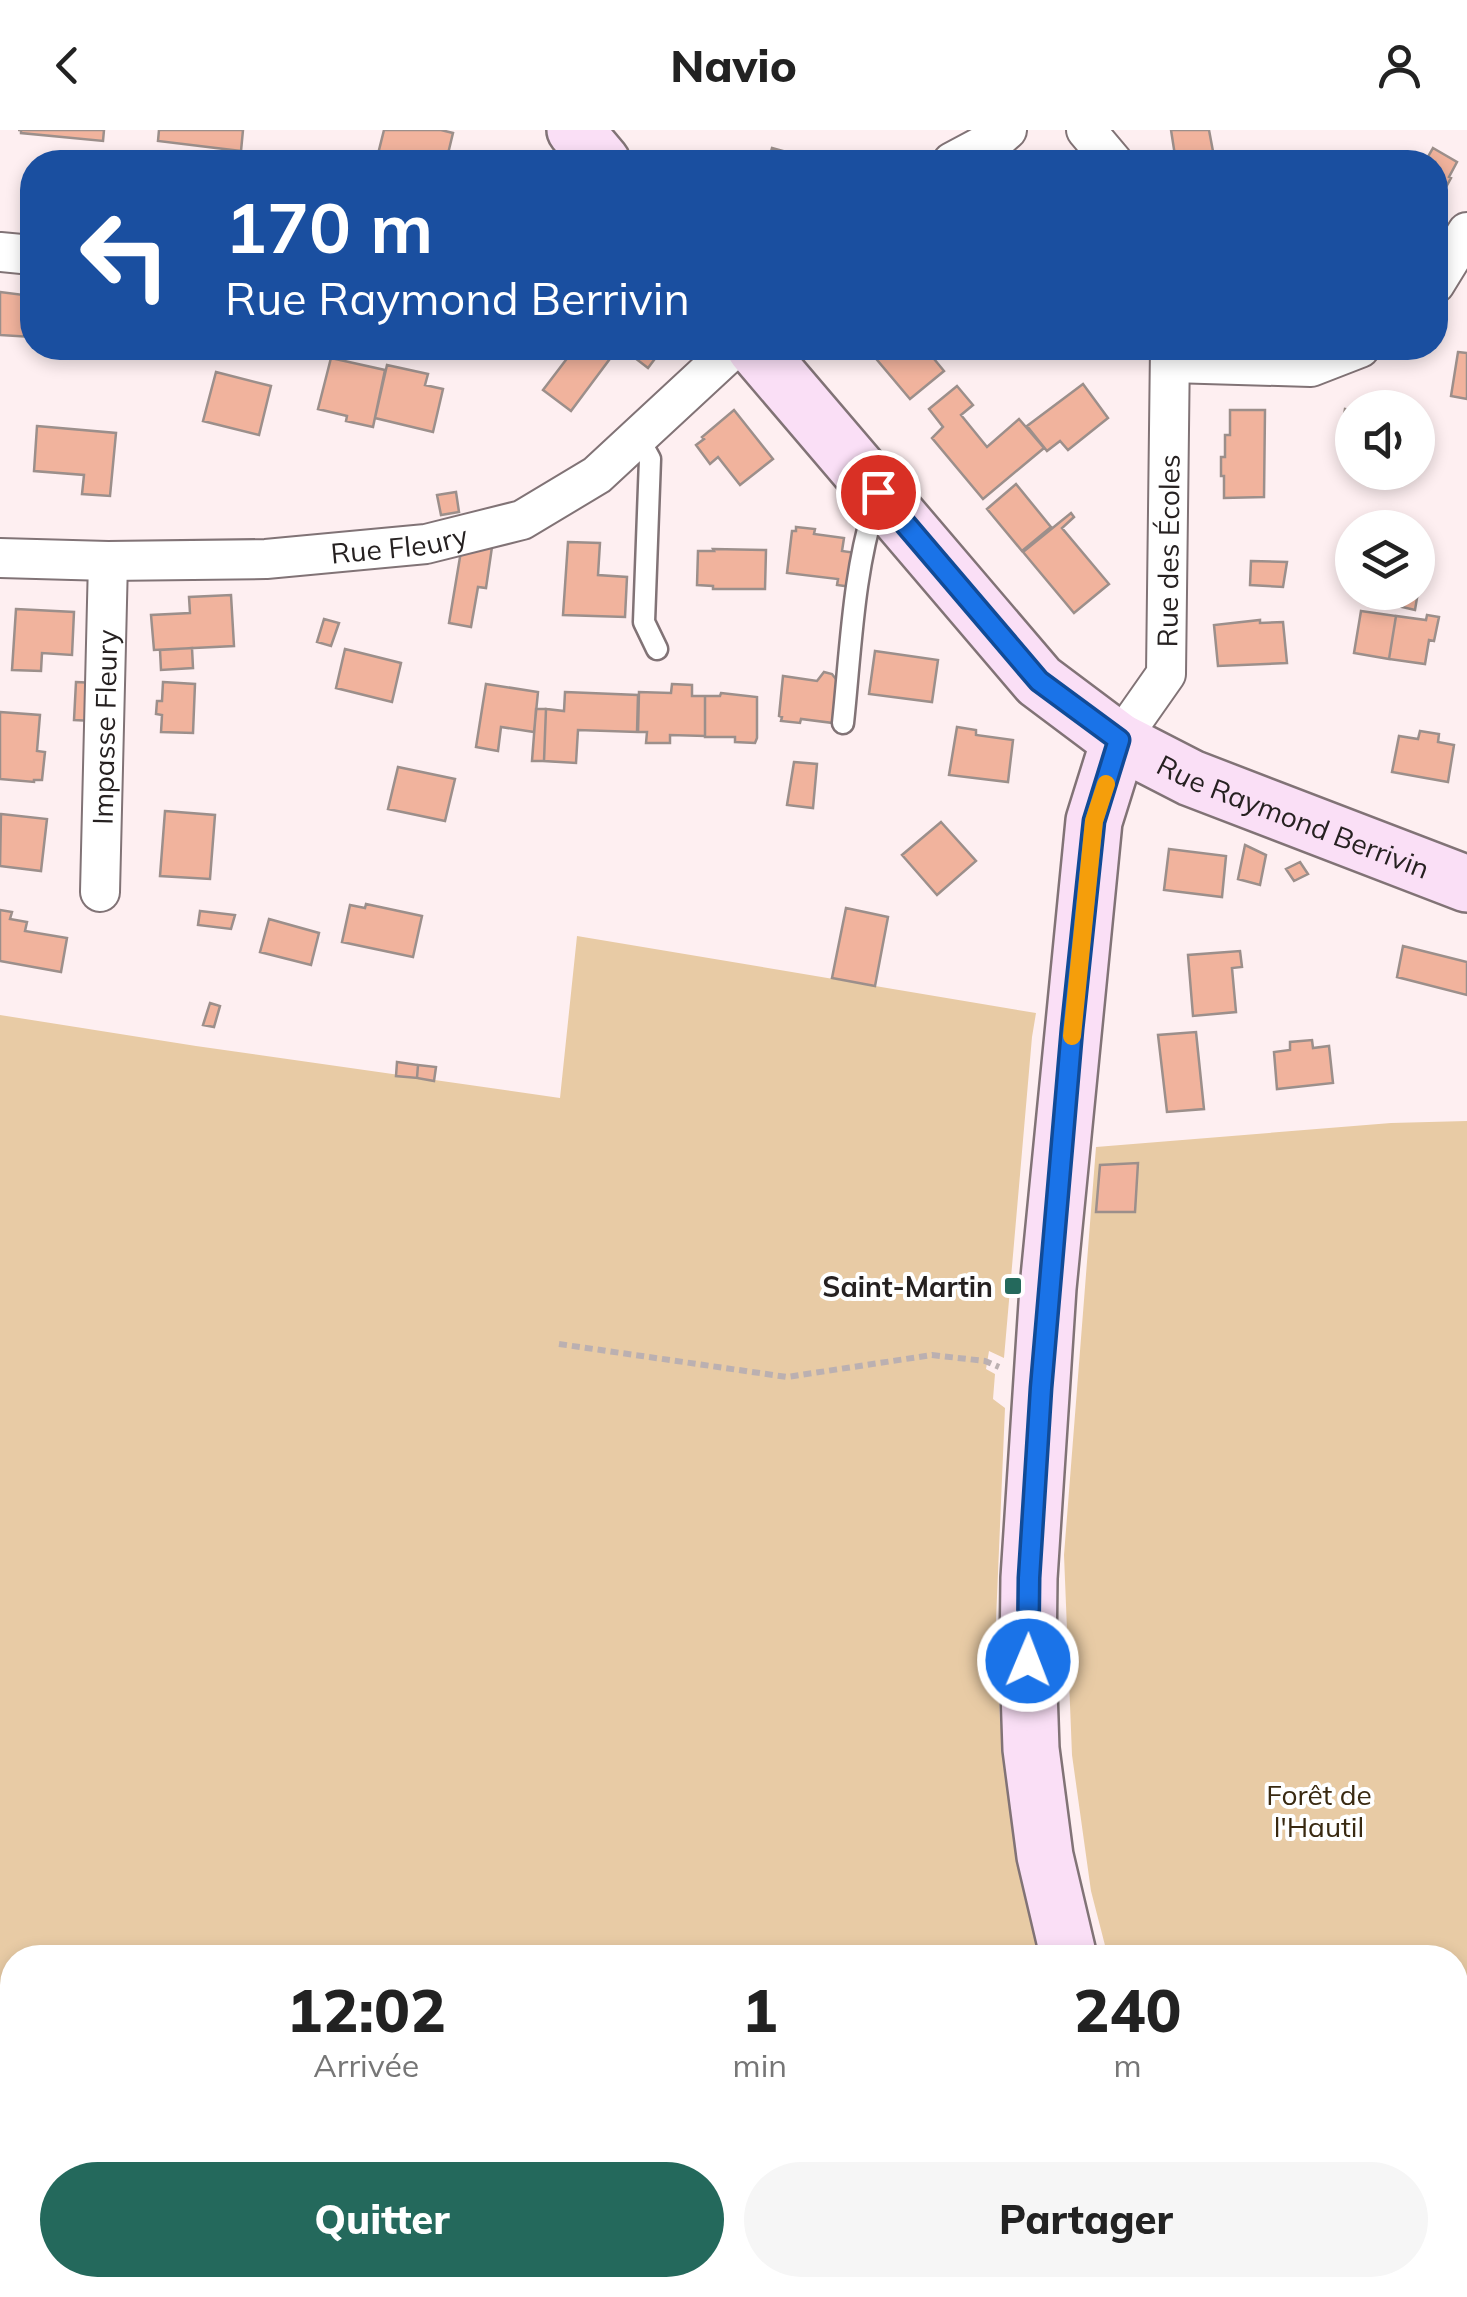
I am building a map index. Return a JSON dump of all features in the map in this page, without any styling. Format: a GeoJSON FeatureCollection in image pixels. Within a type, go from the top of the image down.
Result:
{"type":"FeatureCollection","features":[{"type":"Feature","properties":{"kind":"street"},"geometry":{"type":"LineString","coordinates":[[574,130],[592,150]]}},
{"type":"Feature","properties":{"kind":"street"},"geometry":{"type":"LineString","coordinates":[[975,150],[1007,130]]}},
{"type":"Feature","properties":{"kind":"street"},"geometry":{"type":"LineString","coordinates":[[1086,130],[1104,150]]}},
{"type":"Feature","properties":{"kind":"street"},"geometry":{"type":"LineString","coordinates":[[1448,263],[1467,232]]}},
{"type":"Feature","properties":{"kind":"street","name":"Rue Fleury"},"geometry":{"type":"LineString","coordinates":[[0,558],[266,559],[426,544],[522,520],[597,475],[721,360]]}},
{"type":"Feature","properties":{"kind":"street","name":"Rue Raymond Berrivin"},"geometry":{"type":"LineString","coordinates":[[765,360],[1039,681],[1119,740],[1191,778],[1467,884]]}},
{"type":"Feature","properties":{"kind":"street","name":"Rue des Écoles"},"geometry":{"type":"LineString","coordinates":[[1119,740],[1166,674],[1170,360]]}},
{"type":"Feature","properties":{"kind":"street"},"geometry":{"type":"LineString","coordinates":[[1229,360],[1311,367],[1329,360]]}},
{"type":"Feature","properties":{"kind":"street","name":"Impasse Fleury"},"geometry":{"type":"LineString","coordinates":[[100,892],[108,561]]}},
{"type":"Feature","properties":{"kind":"street"},"geometry":{"type":"LineString","coordinates":[[1066,1945],[1046,1856],[1032,1749],[1028,1661],[1031,1529],[1048,1288],[1094,821],[1119,740]]}},
{"type":"Feature","properties":{"kind":"lane"},"geometry":{"type":"LineString","coordinates":[[638,437],[650,459],[644,622],[657,648]]}},
{"type":"Feature","properties":{"kind":"lane"},"geometry":{"type":"LineString","coordinates":[[844,722],[860,563],[878,492]]}},
{"type":"Feature","properties":{"kind":"path"},"geometry":{"type":"LineString","coordinates":[[559,1344],[787,1377],[932,1355],[985,1361],[1041,1388]]}},
{"type":"Feature","properties":{"kind":"green space"},"geometry":{"type":"Polygon","coordinates":[[[577,936],[1036,1013],[1004,1358],[989,1351],[986,1369],[995,1374],[993,1399],[1005,1408],[996,1620],[1000,1721],[1038,1945],[0,1945],[0,1015],[560,1098],[577,936]]]}},
{"type":"Feature","properties":{"kind":"green space","name":"Forêt de l'Hautil"},"geometry":{"type":"Polygon","coordinates":[[[1467,1121],[1467,1945],[1105,1945],[1091,1891],[1072,1755],[1064,1555],[1096,1147],[1391,1123],[1467,1121]]]}},
{"type":"Feature","properties":{"kind":"building"},"geometry":{"type":"Polygon","coordinates":[[[21,130],[104,130],[103,141],[21,130]]]}},
{"type":"Feature","properties":{"kind":"building"},"geometry":{"type":"Polygon","coordinates":[[[159,130],[243,130],[241,150],[158,141],[159,130]]]}},
{"type":"Feature","properties":{"kind":"building"},"geometry":{"type":"Polygon","coordinates":[[[384,130],[453,133],[449,150],[379,150],[384,130]]]}},
{"type":"Feature","properties":{"kind":"building"},"geometry":{"type":"Polygon","coordinates":[[[1171,130],[1209,130],[1213,150],[1174,150],[1171,130]]]}},
{"type":"Feature","properties":{"kind":"building"},"geometry":{"type":"Polygon","coordinates":[[[1448,157],[1457,162],[1448,183],[1448,157]]]}},
{"type":"Feature","properties":{"kind":"building"},"geometry":{"type":"Polygon","coordinates":[[[0,292],[20,294],[20,336],[0,335],[0,292]]]}},
{"type":"Feature","properties":{"kind":"building"},"geometry":{"type":"Polygon","coordinates":[[[1458,352],[1467,353],[1467,399],[1451,396],[1458,352]]]}},
{"type":"Feature","properties":{"kind":"building"},"geometry":{"type":"Polygon","coordinates":[[[330,360],[385,370],[373,427],[318,409],[330,360]]]}},
{"type":"Feature","properties":{"kind":"building"},"geometry":{"type":"Polygon","coordinates":[[[566,360],[609,360],[571,411],[543,390],[566,360]]]}},
{"type":"Feature","properties":{"kind":"building"},"geometry":{"type":"Polygon","coordinates":[[[638,360],[654,360],[648,368],[638,360]]]}},
{"type":"Feature","properties":{"kind":"building"},"geometry":{"type":"Polygon","coordinates":[[[877,360],[935,360],[944,371],[910,399],[877,360]]]}},
{"type":"Feature","properties":{"kind":"building"},"geometry":{"type":"Polygon","coordinates":[[[387,365],[428,374],[425,385],[443,389],[433,432],[375,418],[387,365]]]}},
{"type":"Feature","properties":{"kind":"building"},"geometry":{"type":"Polygon","coordinates":[[[216,372],[271,386],[259,435],[203,421],[216,372]]]}},
{"type":"Feature","properties":{"kind":"building"},"geometry":{"type":"Polygon","coordinates":[[[1083,384],[1108,418],[1068,450],[1060,441],[1047,451],[1027,426],[1083,384]]]}},
{"type":"Feature","properties":{"kind":"building"},"geometry":{"type":"Polygon","coordinates":[[[957,386],[973,405],[961,415],[987,447],[1019,419],[1044,448],[983,499],[932,438],[943,427],[929,409],[957,386]]]}},
{"type":"Feature","properties":{"kind":"building"},"geometry":{"type":"Polygon","coordinates":[[[734,410],[773,459],[740,485],[718,457],[710,464],[696,445],[734,410]]]}},
{"type":"Feature","properties":{"kind":"building"},"geometry":{"type":"Polygon","coordinates":[[[1230,410],[1265,410],[1264,497],[1224,498],[1221,457],[1225,457],[1225,435],[1230,435],[1230,410]]]}},
{"type":"Feature","properties":{"kind":"building"},"geometry":{"type":"Polygon","coordinates":[[[37,426],[116,433],[110,496],[82,494],[84,475],[34,471],[37,426]]]}},
{"type":"Feature","properties":{"kind":"building"},"geometry":{"type":"Polygon","coordinates":[[[1016,484],[1051,527],[1022,551],[987,509],[1016,484]]]}},
{"type":"Feature","properties":{"kind":"building"},"geometry":{"type":"Polygon","coordinates":[[[456,492],[459,512],[441,515],[437,495],[456,492]]]}},
{"type":"Feature","properties":{"kind":"building"},"geometry":{"type":"Polygon","coordinates":[[[1071,513],[1074,517],[1062,528],[1109,584],[1074,613],[1023,552],[1071,513]]]}},
{"type":"Feature","properties":{"kind":"building"},"geometry":{"type":"Polygon","coordinates":[[[796,527],[844,538],[842,551],[856,553],[852,587],[837,585],[838,579],[787,573],[792,531],[796,527]]]}},
{"type":"Feature","properties":{"kind":"building"},"geometry":{"type":"Polygon","coordinates":[[[568,542],[600,543],[598,575],[627,577],[625,617],[563,615],[568,542]]]}},
{"type":"Feature","properties":{"kind":"building"},"geometry":{"type":"Polygon","coordinates":[[[492,547],[486,588],[478,587],[471,627],[449,623],[461,551],[492,547]]]}},
{"type":"Feature","properties":{"kind":"building"},"geometry":{"type":"Polygon","coordinates":[[[766,550],[765,589],[713,589],[697,585],[698,551],[766,550]]]}},
{"type":"Feature","properties":{"kind":"building"},"geometry":{"type":"Polygon","coordinates":[[[1251,561],[1287,562],[1283,587],[1250,585],[1251,561]]]}},
{"type":"Feature","properties":{"kind":"building"},"geometry":{"type":"Polygon","coordinates":[[[231,595],[234,646],[154,650],[151,615],[190,613],[189,597],[231,595]]]}},
{"type":"Feature","properties":{"kind":"building"},"geometry":{"type":"Polygon","coordinates":[[[16,609],[74,612],[72,655],[42,653],[41,671],[12,670],[16,609]]]}},
{"type":"Feature","properties":{"kind":"building"},"geometry":{"type":"Polygon","coordinates":[[[1361,611],[1396,616],[1389,659],[1354,653],[1361,611]]]}},
{"type":"Feature","properties":{"kind":"building"},"geometry":{"type":"Polygon","coordinates":[[[1427,615],[1439,617],[1434,641],[1429,640],[1425,664],[1389,659],[1396,616],[1426,620],[1427,615]]]}},
{"type":"Feature","properties":{"kind":"building"},"geometry":{"type":"Polygon","coordinates":[[[324,619],[339,623],[331,646],[317,642],[324,619]]]}},
{"type":"Feature","properties":{"kind":"building"},"geometry":{"type":"Polygon","coordinates":[[[1283,622],[1287,663],[1218,666],[1214,625],[1283,622]]]}},
{"type":"Feature","properties":{"kind":"building"},"geometry":{"type":"Polygon","coordinates":[[[192,648],[193,668],[161,670],[160,650],[192,648]]]}},
{"type":"Feature","properties":{"kind":"building"},"geometry":{"type":"Polygon","coordinates":[[[345,649],[401,663],[392,702],[336,688],[345,649]]]}},
{"type":"Feature","properties":{"kind":"building"},"geometry":{"type":"Polygon","coordinates":[[[875,651],[938,660],[932,702],[869,694],[875,651]]]}},
{"type":"Feature","properties":{"kind":"building"},"geometry":{"type":"Polygon","coordinates":[[[824,672],[832,674],[839,683],[833,723],[781,721],[783,676],[817,681],[824,672]]]}},
{"type":"Feature","properties":{"kind":"building"},"geometry":{"type":"Polygon","coordinates":[[[76,682],[95,683],[93,721],[74,720],[76,682]]]}},
{"type":"Feature","properties":{"kind":"building"},"geometry":{"type":"Polygon","coordinates":[[[163,682],[195,684],[193,733],[161,732],[162,715],[156,714],[157,701],[162,701],[163,682]]]}},
{"type":"Feature","properties":{"kind":"building"},"geometry":{"type":"Polygon","coordinates":[[[486,684],[538,692],[534,732],[501,727],[498,751],[476,747],[486,684]]]}},
{"type":"Feature","properties":{"kind":"building"},"geometry":{"type":"Polygon","coordinates":[[[672,684],[692,685],[692,696],[705,696],[705,736],[670,735],[670,743],[646,743],[647,732],[638,732],[639,692],[671,693],[672,684]]]}},
{"type":"Feature","properties":{"kind":"building"},"geometry":{"type":"Polygon","coordinates":[[[565,692],[638,695],[637,732],[578,730],[576,763],[544,761],[546,709],[564,711],[565,692]]]}},
{"type":"Feature","properties":{"kind":"building"},"geometry":{"type":"Polygon","coordinates":[[[721,693],[757,697],[755,743],[735,742],[735,737],[705,737],[705,696],[721,693]]]}},
{"type":"Feature","properties":{"kind":"building"},"geometry":{"type":"Polygon","coordinates":[[[536,709],[546,709],[544,761],[532,761],[536,709]]]}},
{"type":"Feature","properties":{"kind":"building"},"geometry":{"type":"Polygon","coordinates":[[[0,712],[40,715],[37,751],[45,752],[42,780],[0,779],[0,712]]]}},
{"type":"Feature","properties":{"kind":"building"},"geometry":{"type":"Polygon","coordinates":[[[957,727],[976,730],[976,735],[1013,740],[1008,782],[949,775],[957,727]]]}},
{"type":"Feature","properties":{"kind":"building"},"geometry":{"type":"Polygon","coordinates":[[[1420,731],[1439,734],[1438,742],[1454,745],[1448,782],[1392,772],[1399,736],[1418,739],[1420,731]]]}},
{"type":"Feature","properties":{"kind":"building"},"geometry":{"type":"Polygon","coordinates":[[[794,762],[817,764],[813,808],[787,805],[794,762]]]}},
{"type":"Feature","properties":{"kind":"building"},"geometry":{"type":"Polygon","coordinates":[[[398,767],[455,779],[445,821],[388,809],[398,767]]]}},
{"type":"Feature","properties":{"kind":"building"},"geometry":{"type":"Polygon","coordinates":[[[165,811],[215,815],[210,879],[160,876],[165,811]]]}},
{"type":"Feature","properties":{"kind":"building"},"geometry":{"type":"Polygon","coordinates":[[[1,814],[47,819],[41,871],[0,866],[1,814]]]}},
{"type":"Feature","properties":{"kind":"building"},"geometry":{"type":"Polygon","coordinates":[[[941,822],[976,861],[937,895],[902,855],[941,822]]]}},
{"type":"Feature","properties":{"kind":"building"},"geometry":{"type":"Polygon","coordinates":[[[1245,845],[1266,855],[1260,885],[1238,879],[1245,845]]]}},
{"type":"Feature","properties":{"kind":"building"},"geometry":{"type":"Polygon","coordinates":[[[1169,849],[1226,856],[1222,897],[1164,890],[1169,849]]]}},
{"type":"Feature","properties":{"kind":"building"},"geometry":{"type":"Polygon","coordinates":[[[1300,862],[1308,874],[1294,881],[1286,869],[1300,862]]]}},
{"type":"Feature","properties":{"kind":"building"},"geometry":{"type":"Polygon","coordinates":[[[366,904],[422,916],[413,957],[342,942],[350,905],[365,908],[366,904]]]}},
{"type":"Feature","properties":{"kind":"building"},"geometry":{"type":"Polygon","coordinates":[[[846,908],[888,917],[875,986],[832,978],[846,908]]]}},
{"type":"Feature","properties":{"kind":"building"},"geometry":{"type":"Polygon","coordinates":[[[0,910],[12,912],[10,919],[27,922],[25,931],[67,938],[61,972],[0,961],[0,910]]]}},
{"type":"Feature","properties":{"kind":"building"},"geometry":{"type":"Polygon","coordinates":[[[200,911],[235,915],[231,929],[198,925],[200,911]]]}},
{"type":"Feature","properties":{"kind":"building"},"geometry":{"type":"Polygon","coordinates":[[[269,919],[319,933],[311,965],[260,952],[269,919]]]}},
{"type":"Feature","properties":{"kind":"building"},"geometry":{"type":"Polygon","coordinates":[[[1403,946],[1467,962],[1467,995],[1397,977],[1403,946]]]}},
{"type":"Feature","properties":{"kind":"building"},"geometry":{"type":"Polygon","coordinates":[[[1240,951],[1242,967],[1232,968],[1236,1012],[1193,1016],[1188,955],[1240,951]]]}},
{"type":"Feature","properties":{"kind":"building"},"geometry":{"type":"Polygon","coordinates":[[[210,1003],[220,1006],[214,1027],[203,1025],[210,1003]]]}},
{"type":"Feature","properties":{"kind":"building"},"geometry":{"type":"Polygon","coordinates":[[[1196,1032],[1204,1109],[1167,1112],[1158,1035],[1196,1032]]]}},
{"type":"Feature","properties":{"kind":"building"},"geometry":{"type":"Polygon","coordinates":[[[1312,1040],[1313,1048],[1329,1046],[1333,1083],[1277,1089],[1274,1052],[1290,1050],[1290,1042],[1312,1040]]]}},
{"type":"Feature","properties":{"kind":"building"},"geometry":{"type":"Polygon","coordinates":[[[397,1062],[418,1065],[417,1078],[396,1076],[397,1062]]]}},
{"type":"Feature","properties":{"kind":"building"},"geometry":{"type":"Polygon","coordinates":[[[418,1065],[436,1067],[434,1081],[417,1078],[418,1065]]]}},
{"type":"Feature","properties":{"kind":"building"},"geometry":{"type":"Polygon","coordinates":[[[1138,1163],[1135,1212],[1096,1212],[1100,1165],[1138,1163]]]}},
{"type":"Feature","properties":{"kind":"slow traffic"},"geometry":{"type":"LineString","coordinates":[[1072,1036],[1094,821],[1106,784]]}},
{"type":"Feature","properties":{"kind":"place","name":"Saint-Martin"},"geometry":{"type":"Point","coordinates":[1013,1286]}},
{"type":"Feature","properties":{"kind":"route"},"geometry":{"type":"LineString","coordinates":[[878,492],[1039,681],[1119,740],[1094,821],[1072,1029],[1041,1388],[1028,1661]]}}]}
